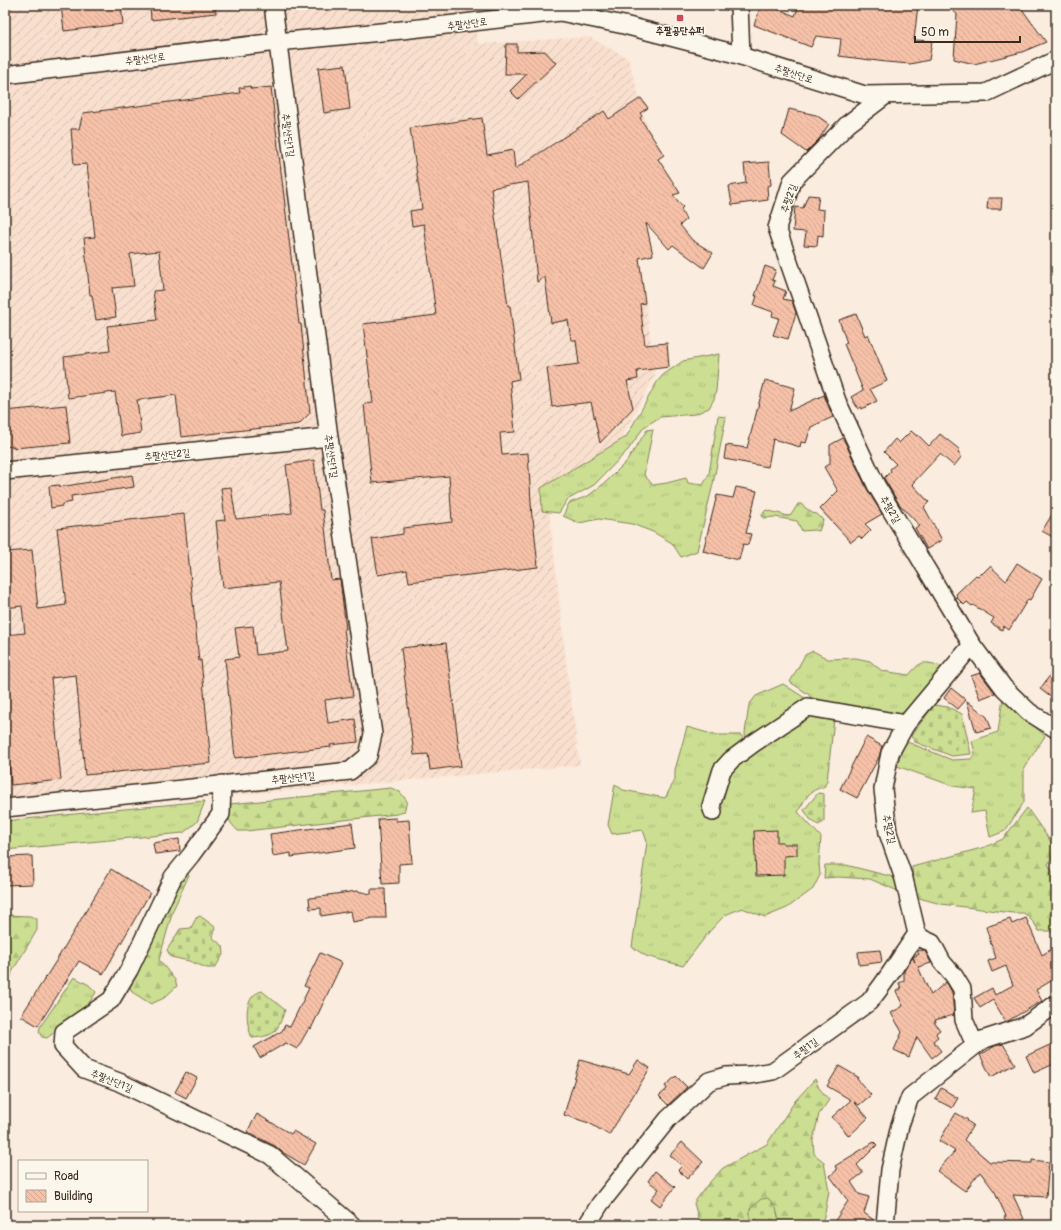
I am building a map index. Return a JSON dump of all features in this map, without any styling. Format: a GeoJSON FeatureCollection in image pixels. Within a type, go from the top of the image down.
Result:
{"type":"FeatureCollection","features":[{"type":"Feature","properties":{"kind":"street","name":"추팔산단1길"},"geometry":{"type":"LineString","coordinates":[[5,808],[350,771],[368,756],[373,734],[329,437],[273,5]]}},
{"type":"Feature","properties":{"kind":"street"},"geometry":{"type":"LineString","coordinates":[[739,5],[741,56]]}},
{"type":"Feature","properties":{"kind":"street","name":"추팔산단로"},"geometry":{"type":"LineString","coordinates":[[5,75],[277,42],[402,30],[560,12],[624,25],[741,56],[865,95],[986,93],[1056,60]]}},
{"type":"Feature","properties":{"kind":"street","name":"추팔2길"},"geometry":{"type":"LineString","coordinates":[[886,95],[848,124],[792,181],[777,228],[837,401],[876,485],[972,645],[906,724],[890,753],[883,789],[888,833],[904,879],[916,934]]}},
{"type":"Feature","properties":{"kind":"street","name":"추팔산단2길"},"geometry":{"type":"LineString","coordinates":[[5,471],[329,437]]}},
{"type":"Feature","properties":{"kind":"street"},"geometry":{"type":"LineString","coordinates":[[972,645],[1004,688],[1029,712],[1056,729]]}},
{"type":"Feature","properties":{"kind":"street"},"geometry":{"type":"LineString","coordinates":[[713,812],[710,806],[722,770],[731,760],[808,706],[906,724]]}},
{"type":"Feature","properties":{"kind":"street","name":"추팔산단1길"},"geometry":{"type":"LineString","coordinates":[[222,784],[221,814],[173,877],[129,970],[111,1000],[64,1032],[63,1046],[84,1069],[119,1082],[270,1155],[352,1225]]}},
{"type":"Feature","properties":{"kind":"street"},"geometry":{"type":"LineString","coordinates":[[916,934],[932,943],[942,962],[954,976],[962,989],[964,1020],[975,1045]]}},
{"type":"Feature","properties":{"kind":"street","name":"추팔1길"},"geometry":{"type":"LineString","coordinates":[[587,1225],[600,1204],[668,1119],[709,1081],[726,1076],[773,1072],[869,1002],[880,989],[916,934]]}},
{"type":"Feature","properties":{"kind":"street"},"geometry":{"type":"LineString","coordinates":[[885,1225],[890,1170],[900,1125],[910,1097],[982,1040],[1025,1026],[1056,1004]]}},
{"type":"Feature","properties":{"kind":"shaded area"},"geometry":{"type":"Polygon","coordinates":[[[5,5],[473,5],[478,44],[589,37],[628,58],[670,208],[637,234],[655,376],[617,445],[547,492],[568,679],[580,765],[5,815],[5,5]]]}},
{"type":"Feature","properties":{"kind":"green space"},"geometry":{"type":"Polygon","coordinates":[[[719,354],[716,391],[709,408],[695,414],[660,417],[644,427],[628,450],[594,485],[567,500],[559,513],[542,511],[541,488],[626,437],[657,382],[663,375],[683,361],[719,354]]]}},
{"type":"Feature","properties":{"kind":"green space"},"geometry":{"type":"Polygon","coordinates":[[[718,416],[726,417],[713,484],[697,551],[681,557],[672,543],[653,532],[632,524],[599,519],[579,523],[563,516],[569,503],[588,496],[606,482],[627,461],[647,430],[653,429],[644,475],[653,485],[686,478],[688,483],[703,485],[709,474],[718,416]]]}},
{"type":"Feature","properties":{"kind":"green space"},"geometry":{"type":"Polygon","coordinates":[[[798,504],[801,504],[812,513],[817,514],[823,520],[819,531],[802,531],[797,521],[775,517],[763,518],[762,514],[766,510],[788,516],[791,515],[798,504]]]}},
{"type":"Feature","properties":{"kind":"green space"},"geometry":{"type":"Polygon","coordinates":[[[813,651],[828,659],[856,658],[870,661],[882,671],[909,675],[920,664],[931,663],[942,666],[905,712],[893,716],[813,700],[808,694],[790,682],[805,655],[813,651]]]}},
{"type":"Feature","properties":{"kind":"green space"},"geometry":{"type":"Polygon","coordinates":[[[783,684],[808,700],[746,742],[745,733],[749,705],[756,696],[783,684]]]}},
{"type":"Feature","properties":{"kind":"green space"},"geometry":{"type":"Polygon","coordinates":[[[1003,697],[1045,736],[1024,768],[1024,802],[1005,831],[990,837],[985,811],[971,813],[976,789],[953,786],[897,766],[905,741],[952,760],[971,759],[975,753],[972,741],[998,732],[1003,697]]]}},
{"type":"Feature","properties":{"kind":"green space"},"geometry":{"type":"Polygon","coordinates":[[[934,705],[948,707],[962,714],[971,754],[952,756],[915,742],[911,736],[934,705]]]}},
{"type":"Feature","properties":{"kind":"green space"},"geometry":{"type":"Polygon","coordinates":[[[809,715],[834,719],[827,781],[824,787],[814,790],[808,795],[798,812],[821,837],[819,863],[820,875],[813,889],[787,908],[765,917],[742,908],[725,915],[709,932],[683,966],[646,956],[632,947],[647,842],[643,830],[612,834],[608,825],[615,784],[623,790],[665,798],[675,780],[675,770],[687,727],[715,735],[742,735],[745,745],[809,715]]]}},
{"type":"Feature","properties":{"kind":"green space"},"geometry":{"type":"Polygon","coordinates":[[[391,788],[400,792],[407,801],[404,812],[246,831],[238,831],[229,819],[230,804],[391,788]]]}},
{"type":"Feature","properties":{"kind":"green space"},"geometry":{"type":"Polygon","coordinates":[[[818,793],[824,794],[824,822],[818,825],[810,819],[804,810],[818,793]]]}},
{"type":"Feature","properties":{"kind":"green space"},"geometry":{"type":"Polygon","coordinates":[[[205,801],[197,822],[183,833],[5,850],[5,821],[205,801]]]}},
{"type":"Feature","properties":{"kind":"green space"},"geometry":{"type":"Polygon","coordinates":[[[1027,808],[1056,849],[1048,864],[1056,878],[1056,933],[1039,931],[1034,923],[1024,913],[941,904],[919,898],[913,893],[912,867],[985,847],[1003,839],[1027,808]]]}},
{"type":"Feature","properties":{"kind":"green space"},"geometry":{"type":"Polygon","coordinates":[[[825,865],[846,865],[897,878],[898,891],[870,879],[838,877],[824,878],[825,865]]]}},
{"type":"Feature","properties":{"kind":"green space"},"geometry":{"type":"Polygon","coordinates":[[[186,872],[189,875],[173,910],[159,960],[175,980],[177,986],[164,998],[151,1004],[132,992],[128,982],[169,897],[186,872]]]}},
{"type":"Feature","properties":{"kind":"green space"},"geometry":{"type":"Polygon","coordinates":[[[5,915],[30,916],[37,919],[37,930],[12,972],[10,981],[5,981],[5,915]]]}},
{"type":"Feature","properties":{"kind":"green space"},"geometry":{"type":"Polygon","coordinates":[[[200,916],[215,927],[213,938],[223,946],[224,953],[215,968],[207,968],[189,961],[171,957],[167,950],[180,929],[191,928],[196,918],[200,916]]]}},
{"type":"Feature","properties":{"kind":"green space"},"geometry":{"type":"Polygon","coordinates":[[[74,977],[89,985],[96,992],[87,1005],[74,1017],[47,1038],[42,1037],[39,1032],[40,1027],[74,977]]]}},
{"type":"Feature","properties":{"kind":"green space"},"geometry":{"type":"Polygon","coordinates":[[[262,991],[285,1010],[278,1028],[275,1031],[267,1036],[252,1038],[247,1018],[248,1004],[251,998],[262,991]]]}},
{"type":"Feature","properties":{"kind":"green space"},"geometry":{"type":"Polygon","coordinates":[[[815,1079],[819,1088],[829,1100],[819,1114],[813,1140],[814,1154],[824,1162],[829,1191],[821,1225],[700,1225],[694,1203],[707,1185],[723,1168],[767,1144],[795,1101],[815,1079]]]}},
{"type":"Feature","properties":{"kind":"green space"},"geometry":{"type":"Polygon","coordinates":[[[768,1198],[776,1208],[779,1221],[771,1225],[755,1225],[750,1219],[750,1209],[761,1199],[768,1198]]]}},
{"type":"Feature","properties":{"kind":"building"},"geometry":{"type":"Polygon","coordinates":[[[61,5],[121,5],[123,24],[64,31],[61,5]]]}},
{"type":"Feature","properties":{"kind":"building"},"geometry":{"type":"Polygon","coordinates":[[[150,5],[215,5],[216,13],[151,20],[150,5]]]}},
{"type":"Feature","properties":{"kind":"building"},"geometry":{"type":"Polygon","coordinates":[[[761,5],[768,5],[795,16],[799,5],[918,5],[914,40],[932,41],[929,60],[910,64],[839,56],[841,39],[816,36],[811,47],[754,25],[761,5]]]}},
{"type":"Feature","properties":{"kind":"building"},"geometry":{"type":"Polygon","coordinates":[[[946,5],[1019,5],[1046,42],[1022,52],[974,64],[954,59],[957,14],[946,5]]]}},
{"type":"Feature","properties":{"kind":"building"},"geometry":{"type":"Polygon","coordinates":[[[506,44],[517,44],[517,52],[545,51],[556,63],[518,99],[510,91],[527,74],[505,74],[506,44]]]}},
{"type":"Feature","properties":{"kind":"building"},"geometry":{"type":"Polygon","coordinates":[[[345,65],[350,109],[324,113],[318,68],[345,65]]]}},
{"type":"Feature","properties":{"kind":"building"},"geometry":{"type":"Polygon","coordinates":[[[250,86],[251,89],[271,87],[299,324],[301,324],[310,413],[299,424],[181,437],[176,395],[137,400],[141,433],[121,436],[115,392],[68,398],[64,357],[110,351],[107,326],[157,320],[153,291],[163,290],[159,251],[130,254],[134,286],[112,288],[116,317],[96,320],[92,295],[90,295],[84,238],[95,237],[87,164],[74,165],[71,129],[79,129],[83,113],[240,93],[239,88],[250,86]]]}},
{"type":"Feature","properties":{"kind":"building"},"geometry":{"type":"Polygon","coordinates":[[[641,98],[648,108],[640,113],[642,116],[640,118],[664,155],[658,159],[680,193],[673,195],[683,207],[681,209],[686,220],[680,225],[692,240],[713,253],[704,268],[673,245],[669,249],[646,223],[653,255],[639,258],[645,303],[640,304],[645,345],[667,343],[669,367],[637,371],[638,379],[627,381],[633,408],[600,443],[591,402],[552,407],[547,368],[579,364],[576,340],[571,340],[568,320],[551,323],[545,277],[537,282],[528,182],[491,188],[508,306],[510,306],[519,379],[510,381],[515,432],[500,433],[502,455],[528,453],[532,518],[538,567],[409,582],[407,570],[378,575],[372,539],[403,534],[403,528],[452,522],[449,476],[372,483],[364,404],[373,403],[363,324],[436,315],[424,224],[412,226],[410,211],[422,209],[410,128],[482,118],[487,155],[513,150],[515,169],[604,111],[609,119],[641,98]]]}},
{"type":"Feature","properties":{"kind":"building"},"geometry":{"type":"Polygon","coordinates":[[[789,109],[816,115],[829,124],[819,139],[806,152],[782,135],[789,109]]]}},
{"type":"Feature","properties":{"kind":"building"},"geometry":{"type":"Polygon","coordinates":[[[769,162],[771,185],[767,186],[768,200],[732,205],[729,186],[746,183],[744,164],[769,162]]]}},
{"type":"Feature","properties":{"kind":"building"},"geometry":{"type":"Polygon","coordinates":[[[808,195],[819,196],[817,209],[824,210],[823,236],[818,235],[817,246],[804,245],[806,232],[793,231],[795,207],[803,208],[808,195]]]}},
{"type":"Feature","properties":{"kind":"building"},"geometry":{"type":"Polygon","coordinates":[[[988,198],[1002,198],[1001,209],[987,209],[988,198]]]}},
{"type":"Feature","properties":{"kind":"building"},"geometry":{"type":"Polygon","coordinates":[[[765,266],[776,270],[772,280],[775,281],[773,286],[786,291],[783,299],[792,301],[796,313],[788,339],[773,335],[779,318],[772,316],[773,312],[754,305],[757,296],[755,296],[765,266]]]}},
{"type":"Feature","properties":{"kind":"building"},"geometry":{"type":"Polygon","coordinates":[[[856,314],[865,336],[868,334],[887,381],[870,389],[877,401],[862,409],[861,407],[858,409],[851,397],[863,390],[844,344],[847,343],[839,320],[856,314]]]}},
{"type":"Feature","properties":{"kind":"building"},"geometry":{"type":"Polygon","coordinates":[[[765,380],[795,388],[789,411],[824,395],[833,417],[811,427],[806,443],[801,442],[800,447],[773,439],[768,467],[724,459],[726,445],[747,448],[765,380]]]}},
{"type":"Feature","properties":{"kind":"building"},"geometry":{"type":"Polygon","coordinates":[[[66,405],[70,443],[14,448],[14,446],[5,447],[5,411],[66,405]]]}},
{"type":"Feature","properties":{"kind":"building"},"geometry":{"type":"Polygon","coordinates":[[[911,431],[917,436],[918,435],[929,446],[940,434],[960,450],[958,452],[962,456],[954,466],[940,454],[912,484],[929,502],[924,507],[942,540],[927,549],[915,528],[920,526],[899,504],[884,478],[891,471],[890,469],[896,464],[884,452],[895,439],[899,443],[911,431]]]}},
{"type":"Feature","properties":{"kind":"building"},"geometry":{"type":"Polygon","coordinates":[[[843,438],[867,489],[882,514],[865,524],[871,530],[862,539],[859,536],[851,542],[820,509],[838,491],[824,467],[830,464],[830,445],[843,438]]]}},
{"type":"Feature","properties":{"kind":"building"},"geometry":{"type":"Polygon","coordinates":[[[314,460],[320,510],[323,510],[331,580],[340,579],[346,629],[344,629],[353,696],[325,700],[328,723],[355,719],[358,742],[330,745],[331,747],[235,758],[225,659],[239,657],[235,628],[253,626],[256,655],[288,651],[279,582],[223,588],[216,521],[225,520],[221,488],[231,487],[236,519],[292,513],[286,465],[314,460]]]}},
{"type":"Feature","properties":{"kind":"building"},"geometry":{"type":"Polygon","coordinates":[[[132,475],[134,487],[71,496],[72,502],[51,508],[49,486],[60,485],[60,487],[132,475]]]}},
{"type":"Feature","properties":{"kind":"building"},"geometry":{"type":"Polygon","coordinates":[[[736,487],[757,491],[746,533],[751,534],[748,545],[743,544],[739,560],[703,551],[717,495],[733,498],[736,487]]]}},
{"type":"Feature","properties":{"kind":"building"},"geometry":{"type":"Polygon","coordinates":[[[1056,508],[1056,539],[1042,531],[1056,508]]]}},
{"type":"Feature","properties":{"kind":"building"},"geometry":{"type":"Polygon","coordinates":[[[184,514],[211,763],[85,775],[76,675],[51,678],[61,780],[11,785],[5,720],[5,635],[25,633],[22,606],[5,608],[5,552],[32,550],[38,609],[66,605],[57,528],[184,514]]]}},
{"type":"Feature","properties":{"kind":"building"},"geometry":{"type":"Polygon","coordinates":[[[1017,563],[1042,579],[1030,600],[1028,599],[1009,630],[1004,626],[1002,630],[991,623],[994,618],[967,602],[964,605],[956,597],[956,594],[976,575],[978,576],[981,573],[982,574],[990,566],[1006,581],[1017,563]]]}},
{"type":"Feature","properties":{"kind":"building"},"geometry":{"type":"Polygon","coordinates":[[[446,643],[461,766],[430,770],[428,754],[414,755],[401,648],[446,643]]]}},
{"type":"Feature","properties":{"kind":"building"},"geometry":{"type":"Polygon","coordinates":[[[1056,667],[1056,701],[1040,689],[1056,667]]]}},
{"type":"Feature","properties":{"kind":"building"},"geometry":{"type":"Polygon","coordinates":[[[980,673],[995,693],[980,699],[971,676],[980,673]]]}},
{"type":"Feature","properties":{"kind":"building"},"geometry":{"type":"Polygon","coordinates":[[[951,688],[966,700],[958,709],[944,698],[951,688]]]}},
{"type":"Feature","properties":{"kind":"building"},"geometry":{"type":"Polygon","coordinates":[[[967,701],[987,717],[991,728],[976,732],[967,701]]]}},
{"type":"Feature","properties":{"kind":"building"},"geometry":{"type":"Polygon","coordinates":[[[866,737],[882,746],[879,757],[857,798],[840,789],[866,737]]]}},
{"type":"Feature","properties":{"kind":"building"},"geometry":{"type":"Polygon","coordinates":[[[396,818],[396,821],[409,820],[412,863],[399,864],[399,883],[382,884],[378,819],[396,818]]]}},
{"type":"Feature","properties":{"kind":"building"},"geometry":{"type":"Polygon","coordinates":[[[352,823],[355,848],[291,857],[291,853],[273,856],[270,834],[352,823]]]}},
{"type":"Feature","properties":{"kind":"building"},"geometry":{"type":"Polygon","coordinates":[[[777,830],[777,842],[783,842],[783,844],[797,844],[797,855],[784,856],[784,875],[756,876],[754,831],[777,830]]]}},
{"type":"Feature","properties":{"kind":"building"},"geometry":{"type":"Polygon","coordinates":[[[179,839],[180,851],[155,854],[153,843],[179,839]]]}},
{"type":"Feature","properties":{"kind":"building"},"geometry":{"type":"Polygon","coordinates":[[[32,856],[33,884],[5,885],[5,857],[32,856]]]}},
{"type":"Feature","properties":{"kind":"building"},"geometry":{"type":"Polygon","coordinates":[[[111,869],[150,893],[103,974],[79,961],[38,1026],[21,1016],[111,869]]]}},
{"type":"Feature","properties":{"kind":"building"},"geometry":{"type":"Polygon","coordinates":[[[371,889],[385,889],[386,918],[373,918],[353,922],[351,911],[321,916],[321,908],[310,909],[309,898],[357,891],[371,894],[371,889]]]}},
{"type":"Feature","properties":{"kind":"building"},"geometry":{"type":"Polygon","coordinates":[[[1026,918],[1042,955],[1050,950],[1056,960],[1056,978],[1036,990],[1042,1001],[1006,1022],[993,1000],[980,1008],[974,998],[992,988],[995,995],[1013,985],[1006,966],[992,972],[988,961],[996,958],[986,927],[1010,919],[1012,924],[1026,918]]]}},
{"type":"Feature","properties":{"kind":"building"},"geometry":{"type":"Polygon","coordinates":[[[880,950],[882,962],[859,965],[858,952],[880,950]]]}},
{"type":"Feature","properties":{"kind":"building"},"geometry":{"type":"Polygon","coordinates":[[[917,951],[925,951],[931,963],[918,967],[931,995],[946,982],[952,992],[954,1015],[935,1020],[936,1022],[934,1022],[940,1030],[936,1034],[938,1037],[933,1041],[941,1051],[932,1058],[917,1037],[909,1057],[894,1050],[902,1032],[891,1013],[903,1006],[896,991],[901,989],[899,983],[904,981],[904,971],[912,958],[915,962],[913,957],[919,954],[917,951]]]}},
{"type":"Feature","properties":{"kind":"building"},"geometry":{"type":"Polygon","coordinates":[[[320,953],[342,963],[311,1029],[309,1028],[297,1049],[286,1043],[260,1058],[254,1047],[282,1031],[285,1025],[290,1027],[309,988],[304,986],[320,953]]]}},
{"type":"Feature","properties":{"kind":"building"},"geometry":{"type":"Polygon","coordinates":[[[1056,1042],[1056,1063],[1034,1073],[1026,1056],[1056,1042]]]}},
{"type":"Feature","properties":{"kind":"building"},"geometry":{"type":"Polygon","coordinates":[[[1003,1044],[1015,1064],[991,1077],[980,1055],[995,1046],[1003,1044]]]}},
{"type":"Feature","properties":{"kind":"building"},"geometry":{"type":"Polygon","coordinates":[[[580,1060],[629,1074],[638,1060],[650,1068],[609,1135],[589,1123],[564,1115],[580,1060]]]}},
{"type":"Feature","properties":{"kind":"building"},"geometry":{"type":"Polygon","coordinates":[[[839,1066],[858,1077],[857,1079],[871,1095],[859,1105],[854,1102],[868,1118],[849,1136],[832,1117],[851,1100],[827,1086],[839,1066]]]}},
{"type":"Feature","properties":{"kind":"building"},"geometry":{"type":"Polygon","coordinates":[[[186,1072],[197,1078],[186,1098],[175,1092],[186,1072]]]}},
{"type":"Feature","properties":{"kind":"building"},"geometry":{"type":"Polygon","coordinates":[[[676,1076],[687,1087],[668,1105],[659,1096],[667,1089],[665,1086],[676,1076]]]}},
{"type":"Feature","properties":{"kind":"building"},"geometry":{"type":"Polygon","coordinates":[[[941,1088],[958,1098],[952,1108],[935,1099],[941,1088]]]}},
{"type":"Feature","properties":{"kind":"building"},"geometry":{"type":"Polygon","coordinates":[[[956,1113],[968,1120],[967,1121],[973,1125],[964,1140],[990,1162],[1032,1163],[1032,1160],[1049,1162],[1046,1197],[1013,1195],[1024,1219],[1012,1225],[1008,1225],[1004,1217],[1006,1216],[995,1192],[980,1172],[965,1191],[937,1171],[955,1151],[939,1141],[956,1113]]]}},
{"type":"Feature","properties":{"kind":"building"},"geometry":{"type":"Polygon","coordinates":[[[257,1114],[291,1134],[293,1131],[316,1144],[304,1165],[275,1146],[247,1132],[257,1114]]]}},
{"type":"Feature","properties":{"kind":"building"},"geometry":{"type":"Polygon","coordinates":[[[682,1142],[703,1162],[687,1179],[678,1170],[682,1166],[670,1155],[682,1142]]]}},
{"type":"Feature","properties":{"kind":"building"},"geometry":{"type":"Polygon","coordinates":[[[874,1142],[877,1145],[857,1165],[863,1173],[851,1182],[859,1194],[869,1197],[864,1213],[875,1221],[875,1225],[832,1225],[848,1201],[830,1176],[837,1170],[835,1166],[874,1142]]]}},
{"type":"Feature","properties":{"kind":"building"},"geometry":{"type":"Polygon","coordinates":[[[655,1171],[675,1187],[660,1206],[651,1199],[659,1189],[648,1181],[655,1171]]]}},
{"type":"Feature","properties":{"kind":"place","name":"추팔공단슈퍼"},"geometry":{"type":"Point","coordinates":[680,18]}}]}
